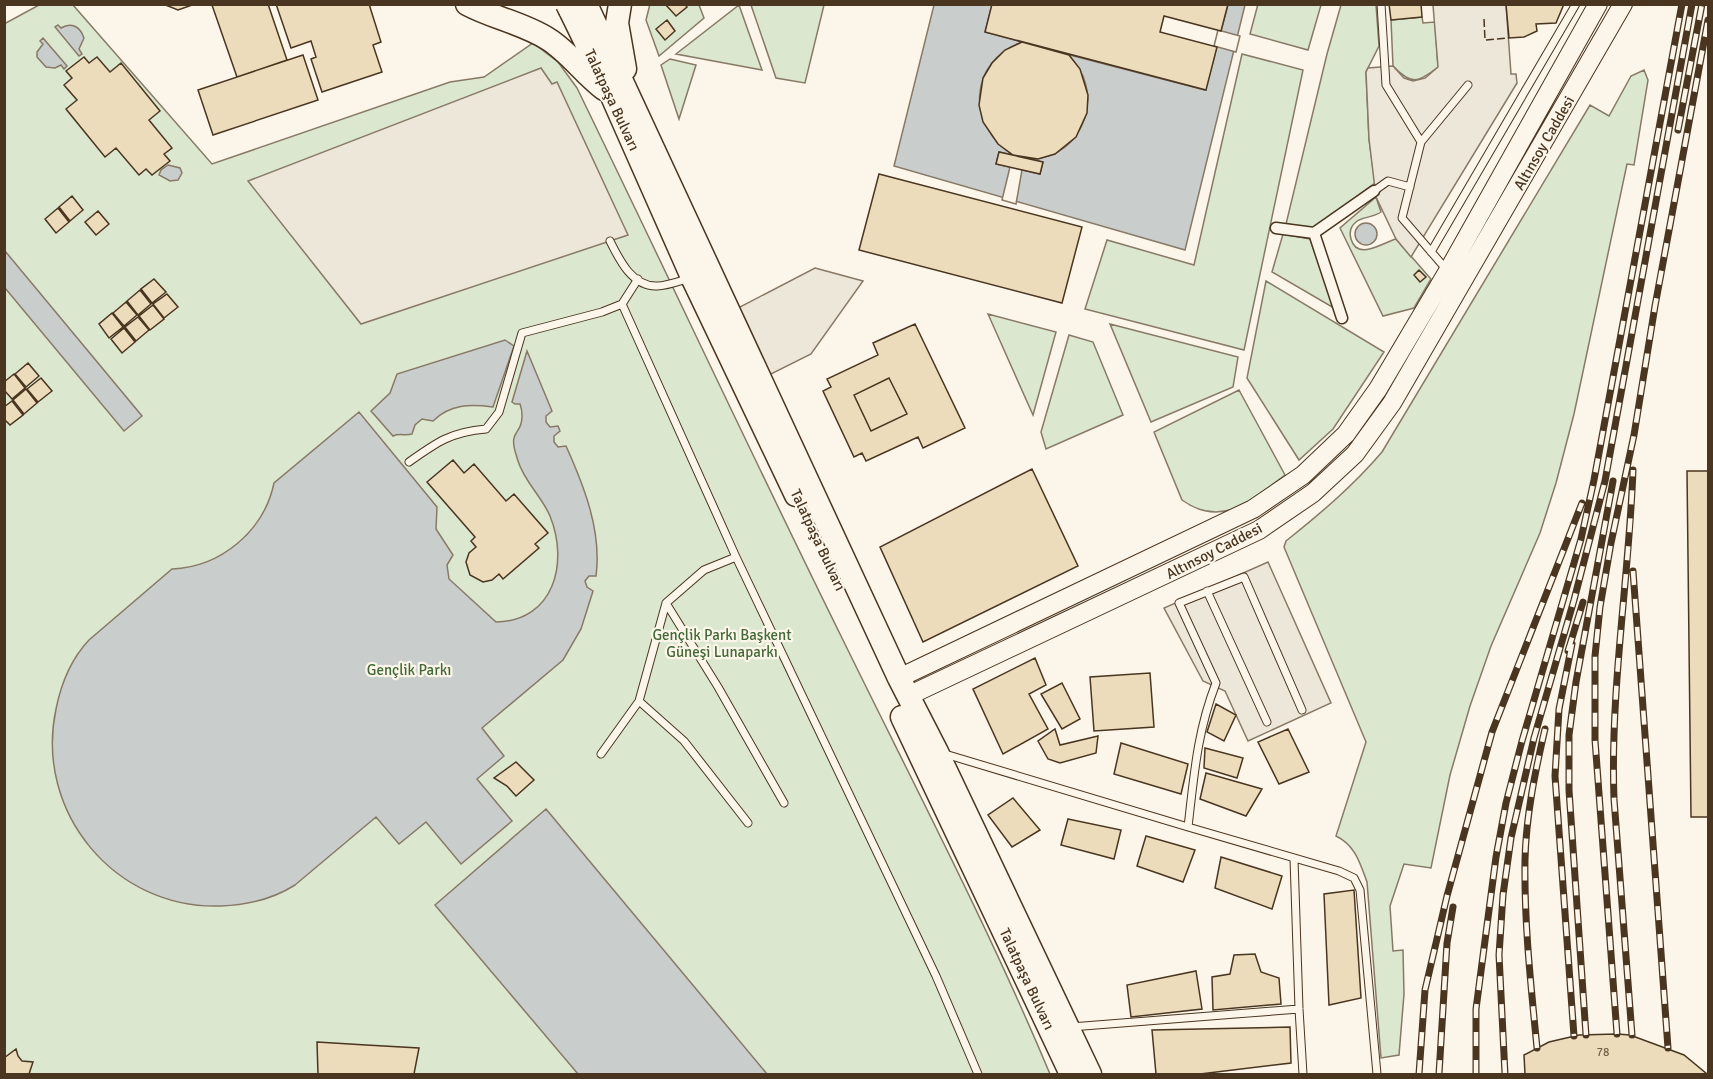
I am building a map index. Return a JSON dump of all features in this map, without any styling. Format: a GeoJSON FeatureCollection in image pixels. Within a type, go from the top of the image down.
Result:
{"type":"FeatureCollection","features":[{"type":"Feature","properties":{"kind":"main road"},"geometry":{"type":"LineString","coordinates":[[467,4],[481,12],[527,28],[549,40],[569,56],[589,78],[618,92],[624,58],[617,23],[620,4]]}},
{"type":"Feature","properties":{"kind":"main road","name":"Talatpaşa Bulvarı"},"geometry":{"type":"LineString","coordinates":[[574,6],[618,92],[903,687],[937,752],[1090,1074]]}},
{"type":"Feature","properties":{"kind":"main road","name":"Talatpaşa Bulvarı"},"geometry":{"type":"LineString","coordinates":[[618,92],[692,277],[1071,1074]]}},
{"type":"Feature","properties":{"kind":"street","name":"Altınsoy Caddesi"},"geometry":{"type":"LineString","coordinates":[[903,687],[1253,509],[1303,475],[1346,434],[1378,389],[1448,271],[1598,4]]}},
{"type":"Feature","properties":{"kind":"street","name":"Altınsoy Caddesi"},"geometry":{"type":"LineString","coordinates":[[903,687],[1259,530],[1313,493],[1355,454],[1392,403],[1623,4]]}},
{"type":"Feature","properties":{"kind":"street"},"geometry":{"type":"LineString","coordinates":[[1276,228],[1314,233],[1374,191]]}},
{"type":"Feature","properties":{"kind":"street"},"geometry":{"type":"LineString","coordinates":[[1314,233],[1342,318]]}},
{"type":"Feature","properties":{"kind":"street"},"geometry":{"type":"LineString","coordinates":[[1448,271],[1464,282]]}},
{"type":"Feature","properties":{"kind":"lane"},"geometry":{"type":"LineString","coordinates":[[1381,4],[1386,85],[1421,141]]}},
{"type":"Feature","properties":{"kind":"lane"},"geometry":{"type":"LineString","coordinates":[[1431,252],[1576,4]]}},
{"type":"Feature","properties":{"kind":"lane"},"geometry":{"type":"LineString","coordinates":[[1448,271],[1402,218],[1421,141],[1467,85]]}},
{"type":"Feature","properties":{"kind":"lane"},"geometry":{"type":"LineString","coordinates":[[1374,191],[1388,181],[1410,187]]}},
{"type":"Feature","properties":{"kind":"lane"},"geometry":{"type":"LineString","coordinates":[[610,242],[623,266],[638,279],[656,287],[692,277]]}},
{"type":"Feature","properties":{"kind":"lane"},"geometry":{"type":"LineString","coordinates":[[409,462],[439,441],[464,431],[486,429],[499,411],[522,333],[602,312],[622,304],[638,279]]}},
{"type":"Feature","properties":{"kind":"lane"},"geometry":{"type":"LineString","coordinates":[[622,304],[736,557],[936,976],[978,1074]]}},
{"type":"Feature","properties":{"kind":"lane"},"geometry":{"type":"LineString","coordinates":[[601,754],[639,701],[666,603],[704,570],[736,557]]}},
{"type":"Feature","properties":{"kind":"lane"},"geometry":{"type":"LineString","coordinates":[[1188,827],[1196,752],[1204,712],[1216,683],[1179,603],[1244,577],[1302,710]]}},
{"type":"Feature","properties":{"kind":"lane"},"geometry":{"type":"LineString","coordinates":[[1207,591],[1267,722]]}},
{"type":"Feature","properties":{"kind":"lane"},"geometry":{"type":"LineString","coordinates":[[666,603],[718,687],[784,803]]}},
{"type":"Feature","properties":{"kind":"lane"},"geometry":{"type":"LineString","coordinates":[[639,701],[684,741],[748,823]]}},
{"type":"Feature","properties":{"kind":"lane"},"geometry":{"type":"LineString","coordinates":[[937,752],[1339,871],[1354,878],[1360,890],[1377,1074]]}},
{"type":"Feature","properties":{"kind":"lane"},"geometry":{"type":"LineString","coordinates":[[1294,859],[1303,1074]]}},
{"type":"Feature","properties":{"kind":"lane"},"geometry":{"type":"LineString","coordinates":[[1068,1028],[1299,1009]]}},
{"type":"Feature","properties":{"kind":"green space"},"geometry":{"type":"Polygon","coordinates":[[[650,4],[699,5],[704,18],[659,56],[646,20],[650,4]]]}},
{"type":"Feature","properties":{"kind":"green space"},"geometry":{"type":"Polygon","coordinates":[[[1258,4],[1321,5],[1308,50],[1250,34],[1258,4]]]}},
{"type":"Feature","properties":{"kind":"green space","name":"Gençlik Parkı"},"geometry":{"type":"Polygon","coordinates":[[[39,5],[73,5],[212,164],[450,82],[484,77],[533,43],[558,62],[577,88],[808,570],[976,909],[1050,1074],[5,1074],[4,24],[39,5]]]}},
{"type":"Feature","properties":{"kind":"green space"},"geometry":{"type":"Polygon","coordinates":[[[739,5],[762,70],[676,54],[739,5]]]}},
{"type":"Feature","properties":{"kind":"green space"},"geometry":{"type":"Polygon","coordinates":[[[751,5],[824,5],[805,83],[776,78],[751,5]]]}},
{"type":"Feature","properties":{"kind":"green space"},"geometry":{"type":"Polygon","coordinates":[[[1341,5],[1376,5],[1379,46],[1366,72],[1369,139],[1375,183],[1314,228],[1286,224],[1327,54],[1341,5]]]}},
{"type":"Feature","properties":{"kind":"green space"},"geometry":{"type":"Polygon","coordinates":[[[1422,17],[1423,23],[1435,22],[1438,67],[1415,80],[1405,76],[1393,66],[1391,20],[1422,17]]]}},
{"type":"Feature","properties":{"kind":"green space"},"geometry":{"type":"Polygon","coordinates":[[[1242,54],[1303,70],[1244,350],[1085,309],[1107,240],[1194,265],[1242,54]]]}},
{"type":"Feature","properties":{"kind":"green space"},"geometry":{"type":"Polygon","coordinates":[[[670,59],[696,65],[679,119],[661,65],[670,59]]]}},
{"type":"Feature","properties":{"kind":"green space"},"geometry":{"type":"Polygon","coordinates":[[[1644,70],[1648,80],[1634,165],[1627,164],[1574,414],[1556,483],[1540,533],[1491,646],[1470,706],[1450,775],[1431,868],[1404,864],[1390,906],[1393,951],[1403,950],[1404,994],[1399,1055],[1381,1058],[1367,882],[1359,861],[1348,844],[1336,836],[1366,742],[1284,547],[1286,541],[1336,499],[1382,452],[1590,105],[1609,116],[1631,76],[1644,70]]]}},
{"type":"Feature","properties":{"kind":"green space"},"geometry":{"type":"Polygon","coordinates":[[[1376,197],[1381,212],[1358,220],[1353,225],[1350,234],[1354,245],[1364,250],[1396,239],[1431,279],[1414,308],[1383,316],[1340,228],[1376,197]]]}},
{"type":"Feature","properties":{"kind":"green space"},"geometry":{"type":"Polygon","coordinates":[[[1283,234],[1310,239],[1334,308],[1272,272],[1283,234]]]}},
{"type":"Feature","properties":{"kind":"green space"},"geometry":{"type":"Polygon","coordinates":[[[1266,281],[1384,352],[1333,429],[1299,460],[1247,378],[1266,281]]]}},
{"type":"Feature","properties":{"kind":"green space"},"geometry":{"type":"Polygon","coordinates":[[[988,314],[1056,332],[1033,415],[988,314]]]}},
{"type":"Feature","properties":{"kind":"green space"},"geometry":{"type":"Polygon","coordinates":[[[1110,324],[1238,357],[1233,387],[1151,422],[1110,324]]]}},
{"type":"Feature","properties":{"kind":"green space"},"geometry":{"type":"Polygon","coordinates":[[[1069,335],[1093,342],[1123,415],[1046,449],[1041,432],[1069,335]]]}},
{"type":"Feature","properties":{"kind":"green space"},"geometry":{"type":"Polygon","coordinates":[[[1239,390],[1285,475],[1249,502],[1236,508],[1210,512],[1182,500],[1154,432],[1239,390]]]}},
{"type":"Feature","properties":{"kind":"shaded area"},"geometry":{"type":"Polygon","coordinates":[[[934,5],[992,5],[985,32],[1022,42],[1004,51],[991,64],[983,79],[980,95],[981,111],[987,128],[1013,155],[999,152],[996,164],[1040,174],[1043,162],[1031,159],[1050,156],[1065,147],[1077,134],[1085,119],[1088,102],[1086,85],[1079,68],[1066,54],[1205,90],[1228,5],[1245,5],[1185,250],[894,166],[934,5]]]}},
{"type":"Feature","properties":{"kind":"shaded area"},"geometry":{"type":"Polygon","coordinates":[[[1433,5],[1506,5],[1511,74],[1516,74],[1517,83],[1411,257],[1396,239],[1376,197],[1369,139],[1366,72],[1368,68],[1393,66],[1404,78],[1413,81],[1425,78],[1438,67],[1433,5]]]}},
{"type":"Feature","properties":{"kind":"shaded area"},"geometry":{"type":"Polygon","coordinates":[[[58,25],[61,28],[72,25],[78,28],[84,38],[79,49],[82,54],[79,56],[55,27],[58,25]]]}},
{"type":"Feature","properties":{"kind":"shaded area"},"geometry":{"type":"Polygon","coordinates":[[[43,38],[67,66],[64,69],[61,65],[55,68],[46,67],[37,57],[37,52],[43,44],[40,41],[43,38]]]}},
{"type":"Feature","properties":{"kind":"shaded area"},"geometry":{"type":"Polygon","coordinates":[[[541,68],[552,84],[557,82],[628,235],[361,324],[248,181],[541,68]]]}},
{"type":"Feature","properties":{"kind":"shaded area"},"geometry":{"type":"Polygon","coordinates":[[[168,165],[180,168],[182,173],[178,180],[170,181],[159,175],[161,170],[168,165]]]}},
{"type":"Feature","properties":{"kind":"shaded area"},"geometry":{"type":"Polygon","coordinates":[[[1366,223],[1374,226],[1377,234],[1374,242],[1366,245],[1358,242],[1355,234],[1358,226],[1366,223]]]}},
{"type":"Feature","properties":{"kind":"shaded area"},"geometry":{"type":"Polygon","coordinates":[[[5,251],[142,416],[124,431],[5,288],[5,251]]]}},
{"type":"Feature","properties":{"kind":"shaded area"},"geometry":{"type":"Polygon","coordinates":[[[815,268],[863,281],[811,354],[767,376],[738,308],[815,268]]]}},
{"type":"Feature","properties":{"kind":"shaded area"},"geometry":{"type":"Polygon","coordinates":[[[505,340],[514,346],[493,407],[453,408],[433,421],[422,419],[415,425],[412,434],[393,436],[371,411],[390,393],[397,374],[505,340]]]}},
{"type":"Feature","properties":{"kind":"shaded area"},"geometry":{"type":"Polygon","coordinates":[[[527,351],[552,411],[546,416],[546,422],[550,427],[558,426],[560,431],[554,436],[554,442],[558,447],[566,446],[585,493],[594,526],[597,559],[596,576],[589,576],[585,581],[587,587],[593,591],[581,629],[563,660],[482,728],[504,756],[477,779],[512,821],[461,864],[426,822],[399,844],[376,817],[295,885],[269,898],[240,904],[221,906],[183,903],[147,891],[116,873],[90,848],[71,818],[58,784],[52,747],[56,709],[64,681],[72,664],[89,640],[172,569],[190,567],[207,561],[223,554],[238,543],[261,516],[274,483],[359,412],[437,507],[436,529],[453,555],[447,565],[449,579],[496,622],[516,619],[532,612],[544,600],[557,570],[556,534],[547,509],[521,468],[514,444],[522,414],[520,404],[512,402],[527,351]]]}},
{"type":"Feature","properties":{"kind":"shaded area"},"geometry":{"type":"Polygon","coordinates":[[[1268,562],[1331,703],[1248,741],[1225,691],[1203,681],[1164,608],[1268,562]]]}},
{"type":"Feature","properties":{"kind":"shaded area"},"geometry":{"type":"Polygon","coordinates":[[[546,809],[767,1074],[578,1074],[435,905],[546,809]]]}},
{"type":"Feature","properties":{"kind":"pier"},"geometry":{"type":"Polygon","coordinates":[[[1218,30],[1240,36],[1236,52],[1214,46],[1218,30]]]}},
{"type":"Feature","properties":{"kind":"pier"},"geometry":{"type":"Polygon","coordinates":[[[1010,167],[1022,170],[1016,204],[1002,200],[1010,167]]]}},
{"type":"Feature","properties":{"kind":"building"},"geometry":{"type":"Polygon","coordinates":[[[163,4],[195,4],[178,10],[163,4]]]}},
{"type":"Feature","properties":{"kind":"building"},"geometry":{"type":"Polygon","coordinates":[[[210,4],[268,4],[287,60],[237,77],[210,4]]]}},
{"type":"Feature","properties":{"kind":"building"},"geometry":{"type":"Polygon","coordinates":[[[276,4],[369,4],[381,42],[373,45],[382,72],[322,92],[311,59],[316,57],[311,41],[291,48],[276,4]]]}},
{"type":"Feature","properties":{"kind":"building"},"geometry":{"type":"Polygon","coordinates":[[[665,4],[685,4],[687,7],[676,16],[665,4]]]}},
{"type":"Feature","properties":{"kind":"building"},"geometry":{"type":"Polygon","coordinates":[[[992,4],[1228,4],[1221,31],[1164,16],[1160,32],[1217,47],[1206,90],[985,32],[992,4]]]}},
{"type":"Feature","properties":{"kind":"building"},"geometry":{"type":"Polygon","coordinates":[[[1389,4],[1421,4],[1422,17],[1391,20],[1389,4]]]}},
{"type":"Feature","properties":{"kind":"building"},"geometry":{"type":"Polygon","coordinates":[[[1506,4],[1564,4],[1556,23],[1536,24],[1537,31],[1524,37],[1509,38],[1506,4]]]}},
{"type":"Feature","properties":{"kind":"building"},"geometry":{"type":"Polygon","coordinates":[[[667,20],[675,31],[665,40],[656,29],[667,20]]]}},
{"type":"Feature","properties":{"kind":"building"},"geometry":{"type":"Polygon","coordinates":[[[1022,42],[1069,55],[1080,69],[1088,95],[1087,113],[1076,137],[1055,154],[1038,159],[1013,155],[998,144],[983,122],[979,105],[983,78],[992,63],[1005,50],[1022,42]]]}},
{"type":"Feature","properties":{"kind":"building"},"geometry":{"type":"Polygon","coordinates":[[[303,55],[318,100],[213,135],[198,90],[303,55]]]}},
{"type":"Feature","properties":{"kind":"building"},"geometry":{"type":"Polygon","coordinates":[[[84,57],[89,63],[97,57],[110,72],[121,63],[160,111],[149,120],[172,148],[164,154],[170,161],[152,175],[146,169],[139,175],[116,148],[105,157],[66,109],[77,100],[64,85],[72,78],[66,71],[84,57]]]}},
{"type":"Feature","properties":{"kind":"building"},"geometry":{"type":"Polygon","coordinates":[[[999,152],[1043,162],[1040,174],[996,164],[999,152]]]}},
{"type":"Feature","properties":{"kind":"building"},"geometry":{"type":"Polygon","coordinates":[[[879,174],[1082,227],[1062,303],[859,250],[879,174]]]}},
{"type":"Feature","properties":{"kind":"building"},"geometry":{"type":"Polygon","coordinates":[[[72,196],[83,210],[70,221],[59,207],[72,196]]]}},
{"type":"Feature","properties":{"kind":"building"},"geometry":{"type":"Polygon","coordinates":[[[58,208],[69,222],[56,233],[45,219],[58,208]]]}},
{"type":"Feature","properties":{"kind":"building"},"geometry":{"type":"Polygon","coordinates":[[[98,211],[109,224],[96,235],[85,222],[98,211]]]}},
{"type":"Feature","properties":{"kind":"building"},"geometry":{"type":"Polygon","coordinates":[[[1419,270],[1426,277],[1420,282],[1414,275],[1419,270]]]}},
{"type":"Feature","properties":{"kind":"building"},"geometry":{"type":"Polygon","coordinates":[[[154,279],[166,292],[152,303],[141,289],[154,279]]]}},
{"type":"Feature","properties":{"kind":"building"},"geometry":{"type":"Polygon","coordinates":[[[140,290],[151,304],[138,315],[127,301],[140,290]]]}},
{"type":"Feature","properties":{"kind":"building"},"geometry":{"type":"Polygon","coordinates":[[[167,294],[178,307],[164,318],[153,304],[167,294]]]}},
{"type":"Feature","properties":{"kind":"building"},"geometry":{"type":"Polygon","coordinates":[[[126,302],[137,315],[124,326],[113,313],[126,302]]]}},
{"type":"Feature","properties":{"kind":"building"},"geometry":{"type":"Polygon","coordinates":[[[153,305],[164,319],[150,330],[139,316],[153,305]]]}},
{"type":"Feature","properties":{"kind":"building"},"geometry":{"type":"Polygon","coordinates":[[[112,313],[123,327],[109,338],[99,324],[112,313]]]}},
{"type":"Feature","properties":{"kind":"building"},"geometry":{"type":"Polygon","coordinates":[[[138,317],[149,330],[136,341],[125,327],[138,317]]]}},
{"type":"Feature","properties":{"kind":"building"},"geometry":{"type":"Polygon","coordinates":[[[915,324],[965,428],[923,448],[918,437],[866,461],[862,453],[854,457],[823,391],[831,387],[827,379],[878,355],[873,343],[915,324]]]}},
{"type":"Feature","properties":{"kind":"building"},"geometry":{"type":"Polygon","coordinates":[[[124,328],[135,342],[122,353],[111,339],[124,328]]]}},
{"type":"Feature","properties":{"kind":"building"},"geometry":{"type":"Polygon","coordinates":[[[28,363],[39,376],[26,387],[15,374],[28,363]]]}},
{"type":"Feature","properties":{"kind":"building"},"geometry":{"type":"Polygon","coordinates":[[[14,374],[25,388],[12,399],[4,390],[4,382],[14,374]]]}},
{"type":"Feature","properties":{"kind":"building"},"geometry":{"type":"Polygon","coordinates":[[[41,378],[52,391],[38,402],[27,389],[41,378]]]}},
{"type":"Feature","properties":{"kind":"building"},"geometry":{"type":"Polygon","coordinates":[[[889,378],[907,414],[871,431],[854,395],[889,378]]]}},
{"type":"Feature","properties":{"kind":"building"},"geometry":{"type":"Polygon","coordinates":[[[26,389],[37,403],[24,414],[13,400],[26,389]]]}},
{"type":"Feature","properties":{"kind":"building"},"geometry":{"type":"Polygon","coordinates":[[[12,401],[23,415],[10,425],[4,419],[4,407],[12,401]]]}},
{"type":"Feature","properties":{"kind":"building"},"geometry":{"type":"Polygon","coordinates":[[[453,460],[464,473],[474,464],[506,501],[514,494],[548,533],[535,544],[539,548],[503,579],[499,574],[492,580],[483,582],[470,575],[466,562],[469,553],[476,547],[471,541],[475,537],[427,482],[453,460]]]}},
{"type":"Feature","properties":{"kind":"building"},"geometry":{"type":"Polygon","coordinates":[[[1032,469],[1078,566],[923,642],[880,547],[1032,469]]]}},
{"type":"Feature","properties":{"kind":"building"},"geometry":{"type":"Polygon","coordinates":[[[1687,471],[1708,471],[1708,817],[1691,817],[1687,471]]]}},
{"type":"Feature","properties":{"kind":"building"},"geometry":{"type":"Polygon","coordinates":[[[1035,658],[1046,685],[1029,694],[1048,729],[1003,754],[973,689],[1035,658]]]}},
{"type":"Feature","properties":{"kind":"building"},"geometry":{"type":"Polygon","coordinates":[[[1150,673],[1154,727],[1094,731],[1090,677],[1150,673]]]}},
{"type":"Feature","properties":{"kind":"building"},"geometry":{"type":"Polygon","coordinates":[[[1062,683],[1080,719],[1062,729],[1041,694],[1062,683]]]}},
{"type":"Feature","properties":{"kind":"building"},"geometry":{"type":"Polygon","coordinates":[[[1216,704],[1236,715],[1224,741],[1207,732],[1216,704]]]}},
{"type":"Feature","properties":{"kind":"building"},"geometry":{"type":"Polygon","coordinates":[[[1055,729],[1060,745],[1098,736],[1096,753],[1060,763],[1048,759],[1038,741],[1055,729]]]}},
{"type":"Feature","properties":{"kind":"building"},"geometry":{"type":"Polygon","coordinates":[[[1288,729],[1309,772],[1279,784],[1258,742],[1288,729]]]}},
{"type":"Feature","properties":{"kind":"building"},"geometry":{"type":"Polygon","coordinates":[[[1121,743],[1188,764],[1181,794],[1114,774],[1121,743]]]}},
{"type":"Feature","properties":{"kind":"building"},"geometry":{"type":"Polygon","coordinates":[[[1205,748],[1243,758],[1237,778],[1204,768],[1205,748]]]}},
{"type":"Feature","properties":{"kind":"building"},"geometry":{"type":"Polygon","coordinates":[[[516,762],[534,780],[516,796],[507,786],[494,778],[516,762]]]}},
{"type":"Feature","properties":{"kind":"building"},"geometry":{"type":"Polygon","coordinates":[[[1206,773],[1262,789],[1246,816],[1200,799],[1206,773]]]}},
{"type":"Feature","properties":{"kind":"building"},"geometry":{"type":"Polygon","coordinates":[[[1013,798],[1040,830],[1012,847],[988,815],[1013,798]]]}},
{"type":"Feature","properties":{"kind":"building"},"geometry":{"type":"Polygon","coordinates":[[[1068,819],[1121,830],[1114,859],[1061,845],[1068,819]]]}},
{"type":"Feature","properties":{"kind":"building"},"geometry":{"type":"Polygon","coordinates":[[[1146,836],[1195,850],[1183,882],[1137,866],[1146,836]]]}},
{"type":"Feature","properties":{"kind":"building"},"geometry":{"type":"Polygon","coordinates":[[[1221,857],[1282,876],[1272,909],[1215,888],[1221,857]]]}},
{"type":"Feature","properties":{"kind":"building"},"geometry":{"type":"Polygon","coordinates":[[[1354,890],[1361,998],[1329,1005],[1324,894],[1354,890]]]}},
{"type":"Feature","properties":{"kind":"building"},"geometry":{"type":"Polygon","coordinates":[[[1255,954],[1261,972],[1279,978],[1281,1004],[1213,1010],[1212,977],[1230,974],[1234,955],[1255,954]]]}},
{"type":"Feature","properties":{"kind":"building"},"geometry":{"type":"Polygon","coordinates":[[[1196,971],[1202,1009],[1131,1017],[1127,985],[1196,971]]]}},
{"type":"Feature","properties":{"kind":"building"},"geometry":{"type":"Polygon","coordinates":[[[1290,1027],[1291,1063],[1200,1074],[1156,1074],[1152,1030],[1290,1027]]]}},
{"type":"Feature","properties":{"kind":"building"},"geometry":{"type":"Polygon","coordinates":[[[1579,1035],[1630,1035],[1684,1055],[1707,1074],[1525,1074],[1524,1055],[1549,1042],[1579,1035]]]}},
{"type":"Feature","properties":{"kind":"building"},"geometry":{"type":"Polygon","coordinates":[[[317,1042],[419,1048],[414,1074],[318,1074],[317,1042]]]}},
{"type":"Feature","properties":{"kind":"building"},"geometry":{"type":"Polygon","coordinates":[[[16,1049],[22,1061],[33,1062],[29,1074],[4,1074],[4,1058],[16,1049]]]}},
{"type":"Feature","properties":{"kind":"railway"},"geometry":{"type":"LineString","coordinates":[[1476,1074],[1476,1009],[1496,857],[1506,803],[1581,539],[1594,480],[1682,4]]}},
{"type":"Feature","properties":{"kind":"railway"},"geometry":{"type":"LineString","coordinates":[[1505,1074],[1499,955],[1503,895],[1511,838],[1534,738],[1574,600],[1605,481],[1692,4]]}},
{"type":"Feature","properties":{"kind":"railway"},"geometry":{"type":"LineString","coordinates":[[1678,130],[1702,4]]}},
{"type":"Feature","properties":{"kind":"railway"},"geometry":{"type":"LineString","coordinates":[[1617,1034],[1595,740],[1595,656],[1600,607],[1611,543],[1634,435],[1655,306],[1708,20]]}},
{"type":"Feature","properties":{"kind":"railway"},"geometry":{"type":"LineString","coordinates":[[1632,1035],[1614,799],[1614,758],[1617,675],[1633,470]]}},
{"type":"Feature","properties":{"kind":"railway"},"geometry":{"type":"LineString","coordinates":[[1586,1035],[1569,790],[1569,735],[1576,682],[1613,481]]}},
{"type":"Feature","properties":{"kind":"railway"},"geometry":{"type":"LineString","coordinates":[[1419,1074],[1425,990],[1447,896],[1492,732],[1582,503]]}},
{"type":"Feature","properties":{"kind":"railway"},"geometry":{"type":"LineString","coordinates":[[1633,571],[1668,1048]]}},
{"type":"Feature","properties":{"kind":"railway"},"geometry":{"type":"LineString","coordinates":[[1568,651],[1583,602]]}},
{"type":"Feature","properties":{"kind":"railway"},"geometry":{"type":"LineString","coordinates":[[1572,644],[1559,709],[1555,776],[1574,1036]]}},
{"type":"Feature","properties":{"kind":"railway"},"geometry":{"type":"LineString","coordinates":[[1537,1048],[1530,978],[1525,860],[1532,794],[1545,729]]}},
{"type":"Feature","properties":{"kind":"railway"},"geometry":{"type":"LineString","coordinates":[[1439,1074],[1447,943],[1453,907]]}},
{"type":"Feature","properties":{"kind":"fence"},"geometry":{"type":"LineString","coordinates":[[1484,19],[1485,40],[1509,38]]}},
{"type":"Feature","properties":{"kind":"park label","name":"Gençlik Parkı Başkent Güneşi Lunaparkı"},"geometry":{"type":"Point","coordinates":[722,644]}}]}
